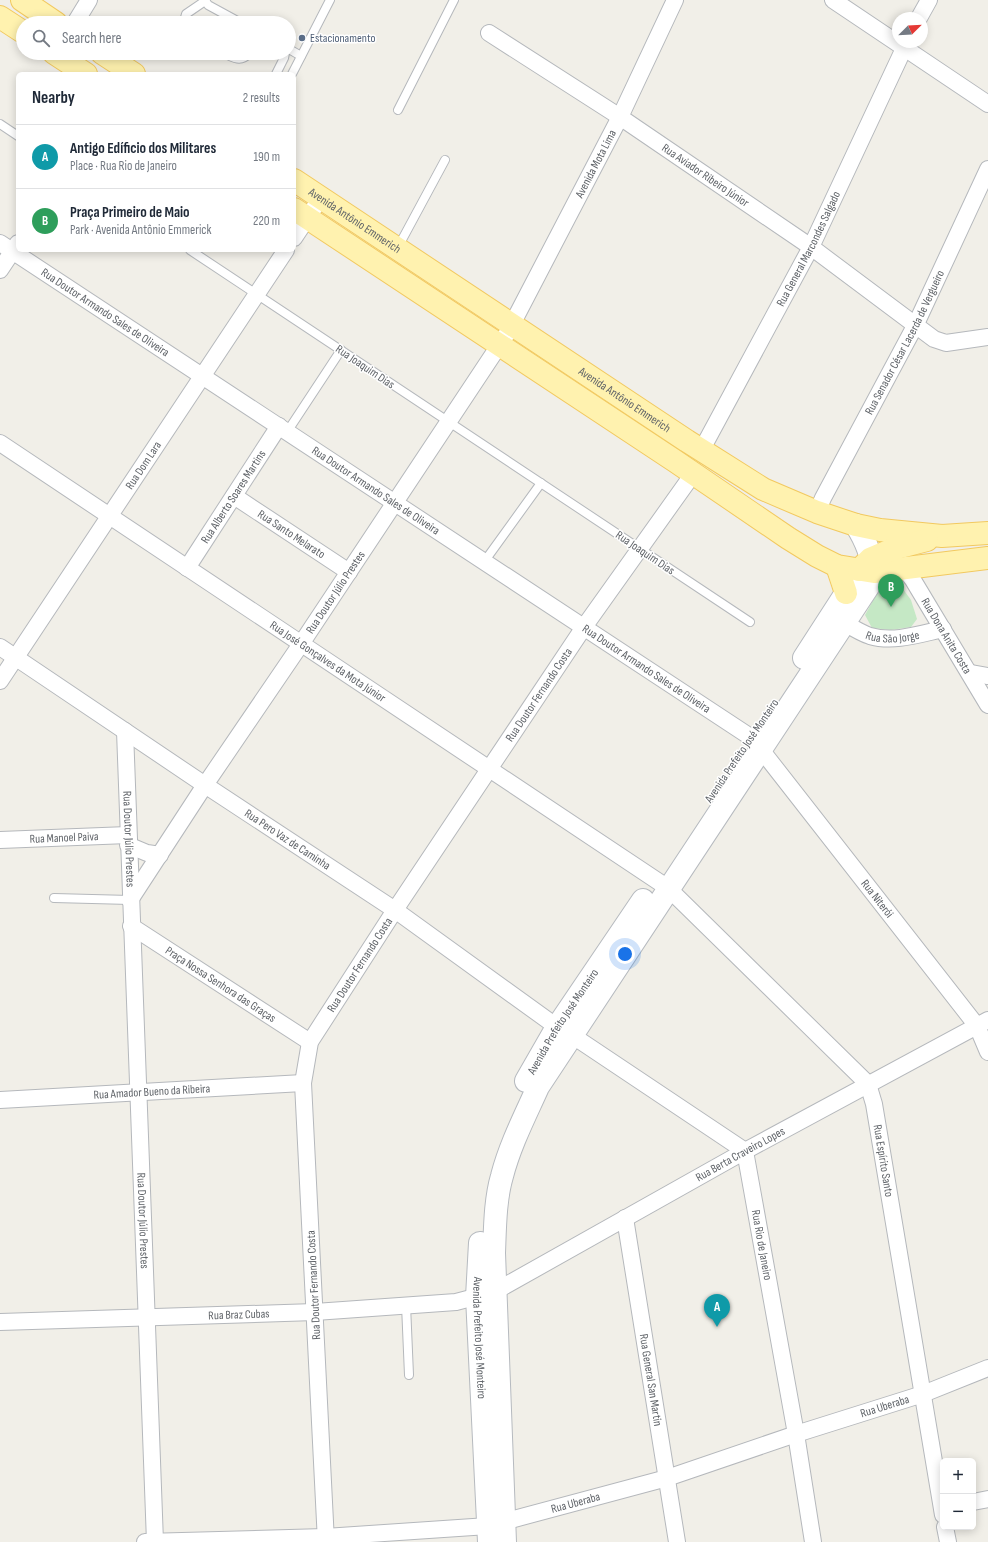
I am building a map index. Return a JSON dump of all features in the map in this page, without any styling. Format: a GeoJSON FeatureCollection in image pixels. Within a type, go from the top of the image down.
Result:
{"type":"FeatureCollection","features":[{"type":"Feature","properties":{"kind":"main road"},"geometry":{"type":"LineString","coordinates":[[22,0],[46,16]]}},
{"type":"Feature","properties":{"kind":"main road"},"geometry":{"type":"LineString","coordinates":[[0,17],[16,27]]}},
{"type":"Feature","properties":{"kind":"main road"},"geometry":{"type":"LineString","coordinates":[[65,60],[83,72]]}},
{"type":"Feature","properties":{"kind":"main road"},"geometry":{"type":"LineString","coordinates":[[113,60],[131,72]]}},
{"type":"Feature","properties":{"kind":"main road","name":"Avenida Antônio Emmerich"},"geometry":{"type":"LineString","coordinates":[[296,181],[320,199],[701,451],[763,489],[817,512],[856,525],[880,530],[942,536],[988,533]]}},
{"type":"Feature","properties":{"kind":"main road","name":"Avenida Antônio Emmerich"},"geometry":{"type":"LineString","coordinates":[[301,214],[817,556],[837,566],[904,568]]}},
{"type":"Feature","properties":{"kind":"main road"},"geometry":{"type":"LineString","coordinates":[[856,525],[861,534],[868,567],[896,548],[942,536]]}},
{"type":"Feature","properties":{"kind":"main road"},"geometry":{"type":"LineString","coordinates":[[896,548],[896,558],[904,568],[988,558]]}},
{"type":"Feature","properties":{"kind":"main road"},"geometry":{"type":"LineString","coordinates":[[837,566],[853,597]]}},
{"type":"Feature","properties":{"kind":"main road","name":"Avenida Prefeito José Monteiro"},"geometry":{"type":"LineString","coordinates":[[496,1533],[482,1219],[486,1176],[497,1142],[523,1086],[565,1031],[757,743],[853,597],[868,567]]}},
{"type":"Feature","properties":{"kind":"main road","name":"Avenida Prefeito José Monteiro"},"geometry":{"type":"LineString","coordinates":[[757,743],[845,623],[853,597]]}},
{"type":"Feature","properties":{"kind":"street"},"geometry":{"type":"LineString","coordinates":[[79,16],[89,0]]}},
{"type":"Feature","properties":{"kind":"street","name":"Avenida Mota Lima"},"geometry":{"type":"LineString","coordinates":[[512,325],[620,117],[674,0]]}},
{"type":"Feature","properties":{"kind":"street"},"geometry":{"type":"LineString","coordinates":[[833,0],[892,37]]}},
{"type":"Feature","properties":{"kind":"street"},"geometry":{"type":"LineString","coordinates":[[922,12],[929,0]]}},
{"type":"Feature","properties":{"kind":"street","name":"Rua Aviador Ribeiro Júnior"},"geometry":{"type":"LineString","coordinates":[[489,32],[620,117],[810,247],[916,324],[934,339],[946,342],[988,337]]}},
{"type":"Feature","properties":{"kind":"street","name":"Rua General Marcondes Salgado"},"geometry":{"type":"LineString","coordinates":[[701,451],[810,247],[904,48]]}},
{"type":"Feature","properties":{"kind":"street"},"geometry":{"type":"LineString","coordinates":[[909,48],[988,104]]}},
{"type":"Feature","properties":{"kind":"street","name":"Rua Senador César Lacerda de Vergueiro"},"geometry":{"type":"LineString","coordinates":[[817,512],[823,498],[916,324],[988,170]]}},
{"type":"Feature","properties":{"kind":"street"},"geometry":{"type":"LineString","coordinates":[[296,231],[301,214],[320,199]]}},
{"type":"Feature","properties":{"kind":"street"},"geometry":{"type":"LineString","coordinates":[[0,270],[10,246]]}},
{"type":"Feature","properties":{"kind":"street","name":"Rua Doutor Armando Sales de Oliveira"},"geometry":{"type":"LineString","coordinates":[[19,252],[202,376],[395,502],[757,743]]}},
{"type":"Feature","properties":{"kind":"street","name":"Rua Dom Lara"},"geometry":{"type":"LineString","coordinates":[[0,681],[285,252]]}},
{"type":"Feature","properties":{"kind":"street","name":"Rua Doutor Júlio Prestes"},"geometry":{"type":"LineString","coordinates":[[130,900],[512,325]]}},
{"type":"Feature","properties":{"kind":"street","name":"Rua Alberto Soares Martins"},"geometry":{"type":"LineString","coordinates":[[187,568],[234,496],[283,429]]}},
{"type":"Feature","properties":{"kind":"street","name":"Rua José Gonçalves da Mota Júnior"},"geometry":{"type":"LineString","coordinates":[[0,443],[662,884]]}},
{"type":"Feature","properties":{"kind":"street","name":"Rua Doutor Fernando Costa"},"geometry":{"type":"LineString","coordinates":[[325,1540],[303,1083],[310,1042],[394,910],[584,627],[693,474]]}},
{"type":"Feature","properties":{"kind":"street","name":"Rua Santo Melarato"},"geometry":{"type":"LineString","coordinates":[[234,496],[349,572]]}},
{"type":"Feature","properties":{"kind":"street","name":"Rua Dona Anita Costa"},"geometry":{"type":"LineString","coordinates":[[904,568],[913,580],[988,705]]}},
{"type":"Feature","properties":{"kind":"street","name":"Rua São Jorge"},"geometry":{"type":"LineString","coordinates":[[845,623],[870,636],[888,639],[943,629]]}},
{"type":"Feature","properties":{"kind":"street","name":"Rua Pero Vaz de Caminha"},"geometry":{"type":"LineString","coordinates":[[0,647],[394,910],[565,1031]]}},
{"type":"Feature","properties":{"kind":"street"},"geometry":{"type":"LineString","coordinates":[[970,673],[988,676]]}},
{"type":"Feature","properties":{"kind":"street","name":"Rua Doutor Júlio Prestes"},"geometry":{"type":"LineString","coordinates":[[125,731],[130,900],[155,1542]]}},
{"type":"Feature","properties":{"kind":"street","name":"Rua Niterói"},"geometry":{"type":"LineString","coordinates":[[757,743],[983,1023],[988,1052]]}},
{"type":"Feature","properties":{"kind":"street","name":"Rua Manoel Paiva"},"geometry":{"type":"LineString","coordinates":[[0,840],[128,840]]}},
{"type":"Feature","properties":{"kind":"street"},"geometry":{"type":"LineString","coordinates":[[128,840],[147,853],[160,855]]}},
{"type":"Feature","properties":{"kind":"street"},"geometry":{"type":"LineString","coordinates":[[662,884],[868,1084]]}},
{"type":"Feature","properties":{"kind":"street","name":"Praça Nossa Senhora das Graças"},"geometry":{"type":"LineString","coordinates":[[131,926],[310,1042]]}},
{"type":"Feature","properties":{"kind":"street","name":"Rua Berta Craveiro Lopes"},"geometry":{"type":"LineString","coordinates":[[486,1294],[745,1151],[983,1023]]}},
{"type":"Feature","properties":{"kind":"street"},"geometry":{"type":"LineString","coordinates":[[565,1031],[745,1151]]}},
{"type":"Feature","properties":{"kind":"street","name":"Rua Amador Bueno da Ribeira"},"geometry":{"type":"LineString","coordinates":[[0,1100],[303,1083]]}},
{"type":"Feature","properties":{"kind":"street","name":"Rua Espírito Santo"},"geometry":{"type":"LineString","coordinates":[[868,1084],[875,1111],[940,1494]]}},
{"type":"Feature","properties":{"kind":"street","name":"Rua Rio de Janeiro"},"geometry":{"type":"LineString","coordinates":[[745,1151],[796,1434],[813,1542]]}},
{"type":"Feature","properties":{"kind":"street","name":"Rua General San Martin"},"geometry":{"type":"LineString","coordinates":[[625,1218],[677,1542]]}},
{"type":"Feature","properties":{"kind":"street","name":"Rua Braz Cubas"},"geometry":{"type":"LineString","coordinates":[[0,1322],[315,1312],[456,1302],[486,1294]]}},
{"type":"Feature","properties":{"kind":"street","name":"Rua Uberaba"},"geometry":{"type":"LineString","coordinates":[[145,1542],[325,1540],[496,1533],[667,1478],[796,1434],[923,1394],[988,1368]]}},
{"type":"Feature","properties":{"kind":"street"},"geometry":{"type":"LineString","coordinates":[[976,1501],[988,1499]]}},
{"type":"Feature","properties":{"kind":"street"},"geometry":{"type":"LineString","coordinates":[[946,1530],[948,1542]]}},
{"type":"Feature","properties":{"kind":"lane"},"geometry":{"type":"LineString","coordinates":[[185,16],[205,0],[208,6],[227,16]]}},
{"type":"Feature","properties":{"kind":"lane"},"geometry":{"type":"LineString","coordinates":[[293,72],[330,0]]}},
{"type":"Feature","properties":{"kind":"lane"},"geometry":{"type":"LineString","coordinates":[[398,110],[454,0]]}},
{"type":"Feature","properties":{"kind":"lane"},"geometry":{"type":"LineString","coordinates":[[296,53],[302,56]]}},
{"type":"Feature","properties":{"kind":"lane"},"geometry":{"type":"LineString","coordinates":[[277,72],[283,60]]}},
{"type":"Feature","properties":{"kind":"lane"},"geometry":{"type":"LineString","coordinates":[[0,124],[16,135]]}},
{"type":"Feature","properties":{"kind":"lane"},"geometry":{"type":"LineString","coordinates":[[397,250],[445,160]]}},
{"type":"Feature","properties":{"kind":"lane","name":"Rua Joaquim Dias"},"geometry":{"type":"LineString","coordinates":[[193,252],[750,622]]}},
{"type":"Feature","properties":{"kind":"lane","name":"Rua Alberto Soares Martins"},"geometry":{"type":"LineString","coordinates":[[283,429],[341,350]]}},
{"type":"Feature","properties":{"kind":"lane"},"geometry":{"type":"LineString","coordinates":[[484,562],[540,483]]}},
{"type":"Feature","properties":{"kind":"lane"},"geometry":{"type":"LineString","coordinates":[[54,898],[130,900]]}},
{"type":"Feature","properties":{"kind":"lane"},"geometry":{"type":"LineString","coordinates":[[406,1306],[409,1375]]}},
{"type":"Feature","properties":{"kind":"green space"},"geometry":{"type":"Polygon","coordinates":[[[890,584],[900,585],[911,600],[917,619],[911,627],[891,630],[872,628],[865,615],[876,595],[890,584]]]}},
{"type":"Feature","properties":{"kind":"place","name":"Estacionamento"},"geometry":{"type":"Point","coordinates":[302,38]}},
{"type":"Feature","properties":{"kind":"place","name":"Praça Primeiro de Maio"},"geometry":{"type":"Point","coordinates":[891,607]}},
{"type":"Feature","properties":{"kind":"place","name":"Antigo Edíficio dos Militares"},"geometry":{"type":"Point","coordinates":[717,1327]}}]}
